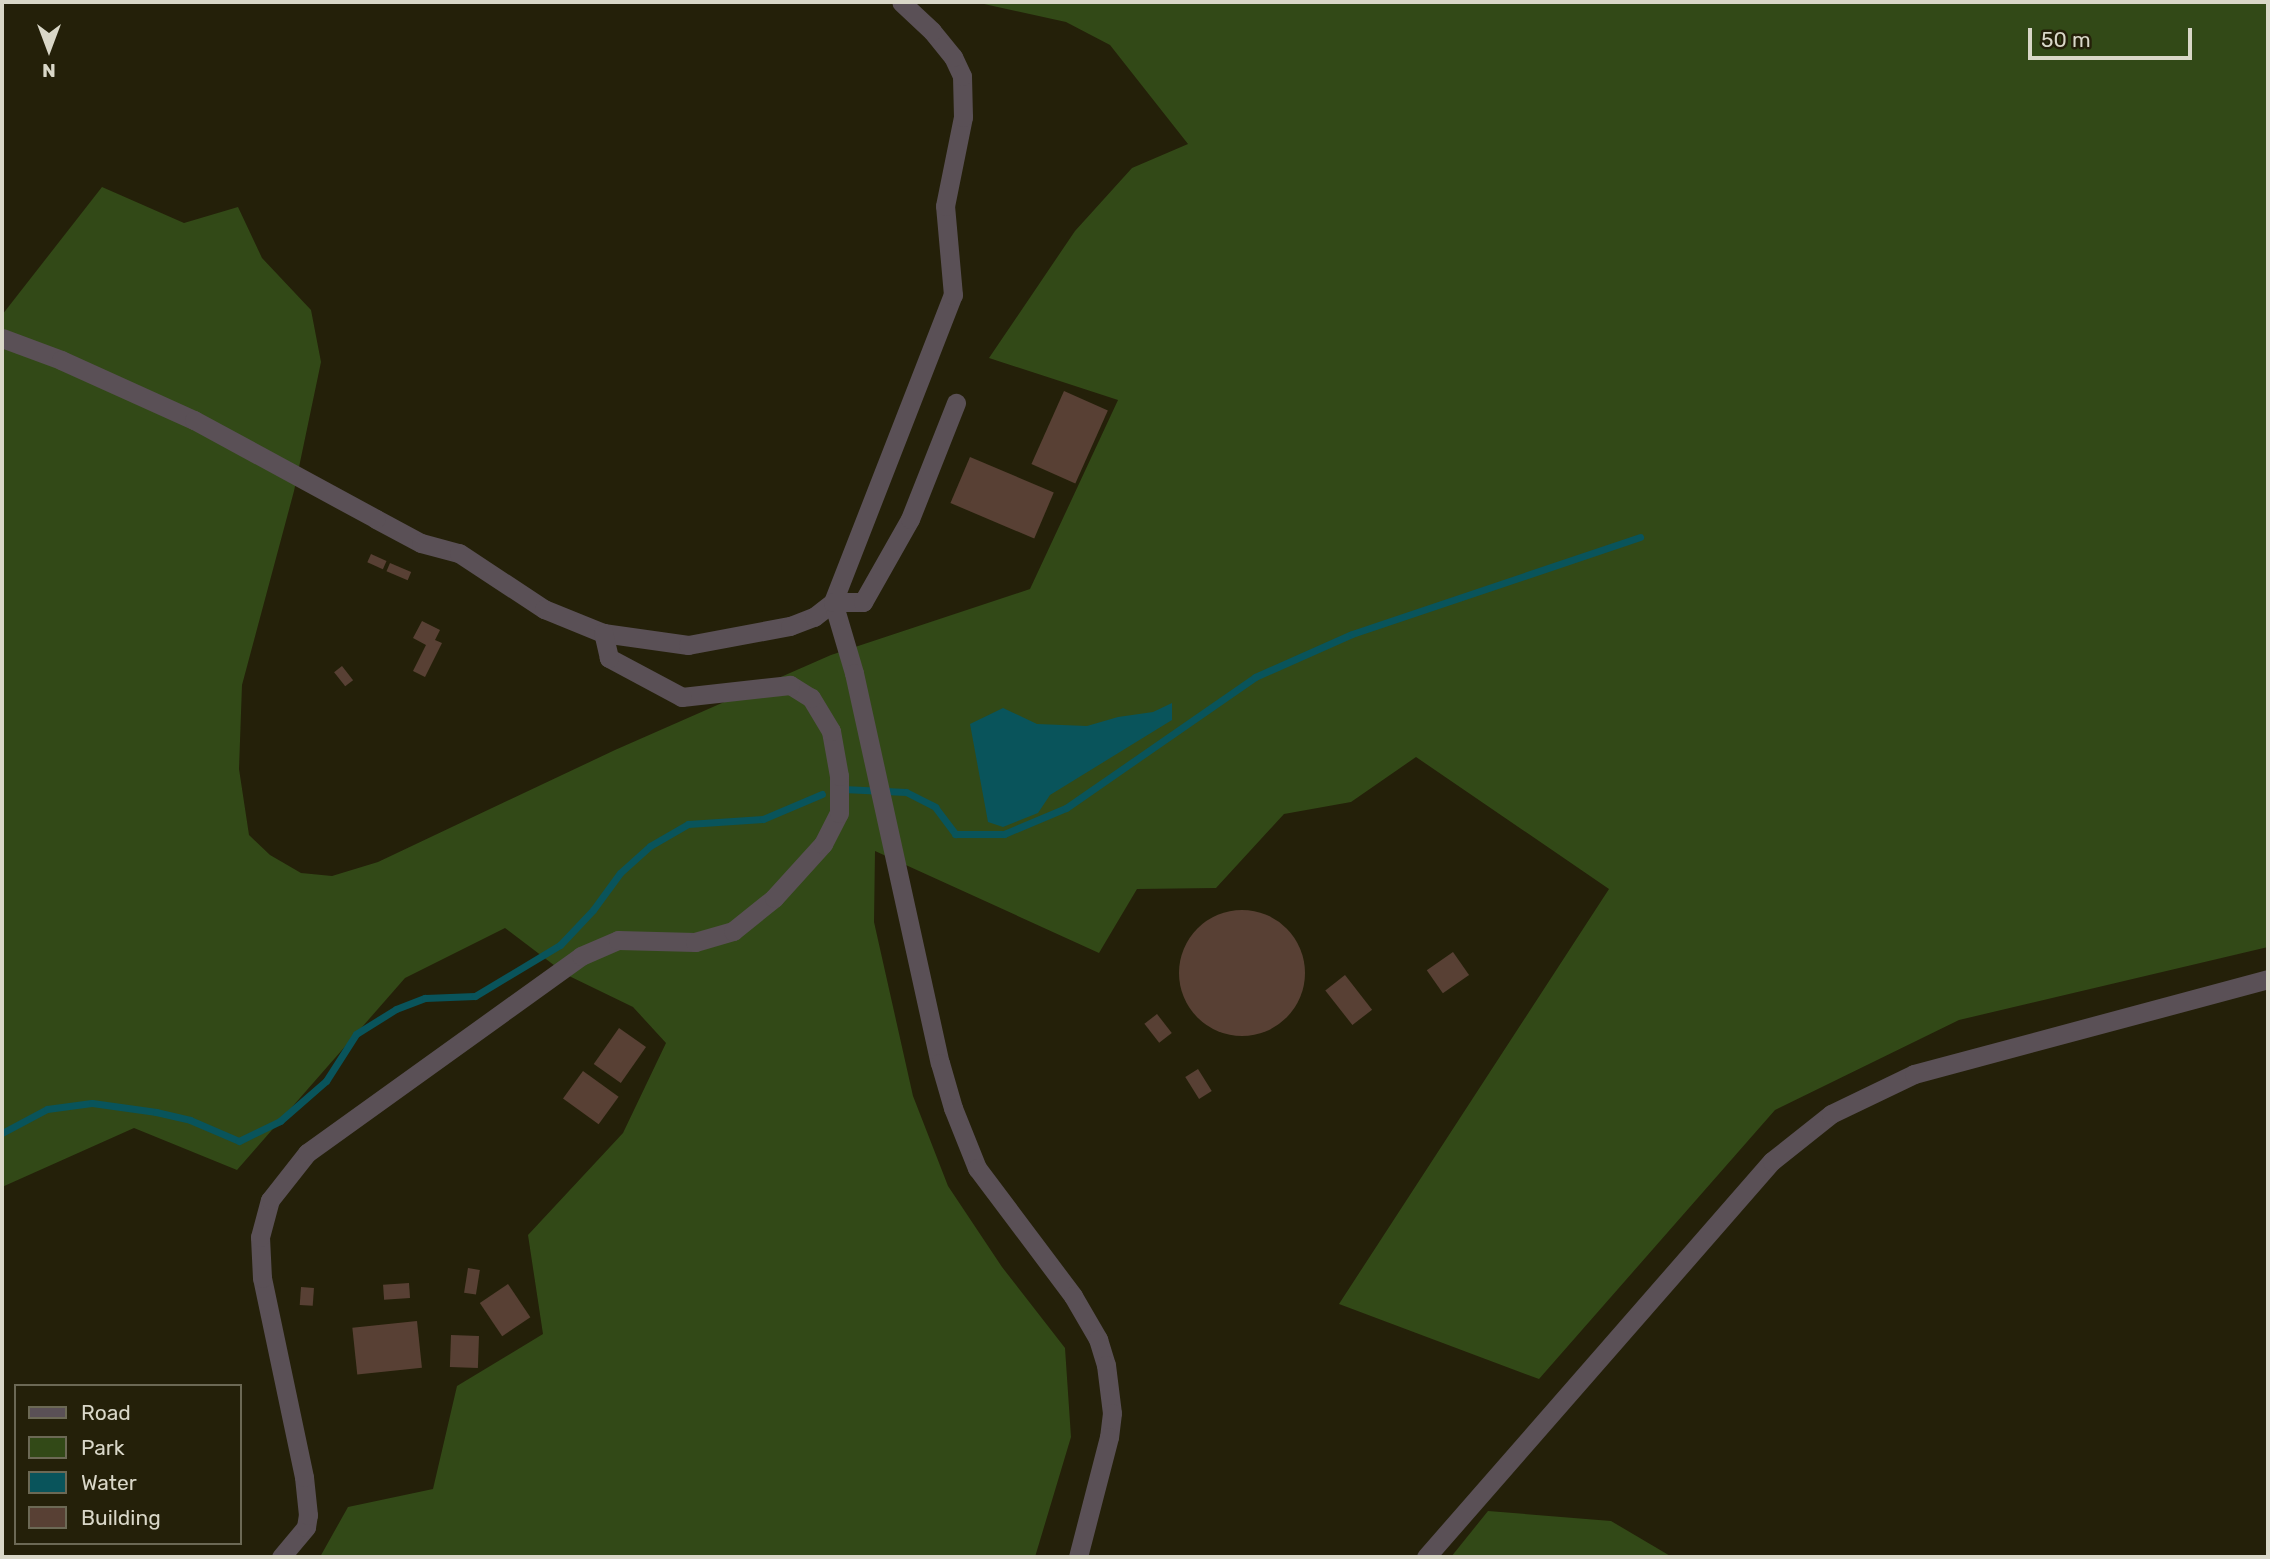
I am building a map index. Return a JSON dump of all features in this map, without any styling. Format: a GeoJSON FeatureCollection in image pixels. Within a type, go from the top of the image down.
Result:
{"type":"FeatureCollection","features":[{"type":"Feature","properties":{"kind":"street"},"geometry":{"type":"LineString","coordinates":[[2,338],[61,360],[194,420],[421,543],[459,553],[544,609],[603,633],[688,645],[790,626],[814,617],[833,602],[953,295],[945,206],[963,117],[962,76],[953,57],[932,31],[901,2]]}},
{"type":"Feature","properties":{"kind":"street"},"geometry":{"type":"LineString","coordinates":[[833,602],[863,602],[910,519],[956,403]]}},
{"type":"Feature","properties":{"kind":"street"},"geometry":{"type":"LineString","coordinates":[[833,602],[854,673],[943,1074],[976,1168],[1073,1296],[1098,1339],[1106,1365],[1112,1413],[1109,1437],[1078,1557]]}},
{"type":"Feature","properties":{"kind":"street"},"geometry":{"type":"LineString","coordinates":[[281,1557],[306,1527],[308,1515],[304,1477],[262,1278],[260,1237],[270,1200],[307,1153],[581,957],[618,940],[695,942],[733,931],[774,898],[815,853],[839,813],[839,776],[831,731],[811,698],[790,685],[682,697],[609,658],[603,633]]}},
{"type":"Feature","properties":{"kind":"street"},"geometry":{"type":"LineString","coordinates":[[1426,1557],[1772,1161],[1831,1114],[1914,1074],[2268,979]]}},
{"type":"Feature","properties":{"kind":"green space"},"geometry":{"type":"Polygon","coordinates":[[[975,2],[2268,2],[2268,947],[1959,1020],[1775,1110],[1539,1379],[1339,1304],[1609,889],[1416,757],[1351,802],[1284,814],[1216,888],[1137,889],[1099,953],[875,851],[874,922],[913,1096],[948,1186],[1002,1267],[1065,1348],[1071,1437],[1035,1557],[320,1557],[348,1507],[433,1489],[457,1386],[543,1334],[528,1235],[623,1133],[666,1043],[633,1007],[567,975],[505,928],[405,978],[237,1170],[134,1128],[2,1187],[2,315],[102,187],[184,223],[238,207],[262,258],[311,310],[321,362],[294,491],[242,685],[239,769],[249,835],[270,855],[301,873],[332,876],[378,862],[615,750],[831,655],[1030,589],[1118,400],[989,358],[1075,231],[1132,168],[1188,144],[1110,45],[1066,22],[975,2]]]}},
{"type":"Feature","properties":{"kind":"green space"},"geometry":{"type":"Polygon","coordinates":[[[1488,1511],[1611,1521],[1672,1557],[1451,1557],[1488,1511]]]}},
{"type":"Feature","properties":{"kind":"water"},"geometry":{"type":"Polygon","coordinates":[[[1172,703],[1172,720],[1050,795],[1038,813],[1003,827],[988,822],[970,724],[1003,708],[1037,724],[1087,726],[1118,717],[1153,712],[1172,703]]]}},
{"type":"Feature","properties":{"kind":"building"},"geometry":{"type":"Polygon","coordinates":[[[1064,391],[1108,411],[1075,484],[1031,464],[1064,391]]]}},
{"type":"Feature","properties":{"kind":"building"},"geometry":{"type":"Polygon","coordinates":[[[970,457],[1054,493],[1034,539],[950,503],[970,457]]]}},
{"type":"Feature","properties":{"kind":"building"},"geometry":{"type":"Polygon","coordinates":[[[371,554],[387,561],[383,569],[367,562],[371,554]]]}},
{"type":"Feature","properties":{"kind":"building"},"geometry":{"type":"Polygon","coordinates":[[[390,563],[411,572],[408,580],[386,571],[390,563]]]}},
{"type":"Feature","properties":{"kind":"building"},"geometry":{"type":"Polygon","coordinates":[[[422,621],[440,630],[435,640],[442,643],[425,677],[413,671],[426,645],[413,638],[422,621]]]}},
{"type":"Feature","properties":{"kind":"building"},"geometry":{"type":"Polygon","coordinates":[[[342,666],[353,680],[345,686],[334,672],[342,666]]]}},
{"type":"Feature","properties":{"kind":"building"},"geometry":{"type":"Polygon","coordinates":[[[1242,910],[1266,915],[1286,929],[1300,949],[1305,973],[1300,997],[1286,1017],[1266,1031],[1242,1036],[1218,1031],[1198,1017],[1184,997],[1179,973],[1184,949],[1198,929],[1218,915],[1242,910]]]}},
{"type":"Feature","properties":{"kind":"building"},"geometry":{"type":"Polygon","coordinates":[[[1453,952],[1469,975],[1443,993],[1427,970],[1453,952]]]}},
{"type":"Feature","properties":{"kind":"building"},"geometry":{"type":"Polygon","coordinates":[[[1345,975],[1372,1010],[1352,1025],[1325,990],[1345,975]]]}},
{"type":"Feature","properties":{"kind":"building"},"geometry":{"type":"Polygon","coordinates":[[[1157,1014],[1172,1033],[1159,1043],[1144,1024],[1157,1014]]]}},
{"type":"Feature","properties":{"kind":"building"},"geometry":{"type":"Polygon","coordinates":[[[619,1028],[646,1047],[621,1083],[594,1064],[619,1028]]]}},
{"type":"Feature","properties":{"kind":"building"},"geometry":{"type":"Polygon","coordinates":[[[1198,1069],[1212,1091],[1199,1099],[1185,1077],[1198,1069]]]}},
{"type":"Feature","properties":{"kind":"building"},"geometry":{"type":"Polygon","coordinates":[[[583,1071],[619,1097],[599,1124],[563,1099],[583,1071]]]}},
{"type":"Feature","properties":{"kind":"building"},"geometry":{"type":"Polygon","coordinates":[[[468,1268],[480,1270],[476,1295],[464,1293],[468,1268]]]}},
{"type":"Feature","properties":{"kind":"building"},"geometry":{"type":"Polygon","coordinates":[[[409,1283],[410,1298],[384,1300],[383,1285],[409,1283]]]}},
{"type":"Feature","properties":{"kind":"building"},"geometry":{"type":"Polygon","coordinates":[[[508,1284],[530,1317],[502,1336],[480,1303],[508,1284]]]}},
{"type":"Feature","properties":{"kind":"building"},"geometry":{"type":"Polygon","coordinates":[[[301,1287],[314,1288],[313,1306],[300,1305],[301,1287]]]}},
{"type":"Feature","properties":{"kind":"building"},"geometry":{"type":"Polygon","coordinates":[[[417,1321],[422,1368],[357,1375],[352,1328],[417,1321]]]}},
{"type":"Feature","properties":{"kind":"building"},"geometry":{"type":"Polygon","coordinates":[[[451,1335],[479,1336],[478,1368],[450,1367],[451,1335]]]}},
{"type":"Feature","properties":{"kind":"waterway"},"geometry":{"type":"LineString","coordinates":[[843,789],[906,792],[935,807],[955,834],[1004,834],[1066,808],[1255,677],[1352,634],[1640,537]]}},
{"type":"Feature","properties":{"kind":"waterway"},"geometry":{"type":"LineString","coordinates":[[2,1133],[47,1109],[92,1103],[190,1120],[239,1141],[280,1121],[326,1081],[356,1034],[396,1009],[425,998],[475,996],[560,945],[593,910],[620,873],[650,846],[688,824],[763,819],[822,794]]}}]}
